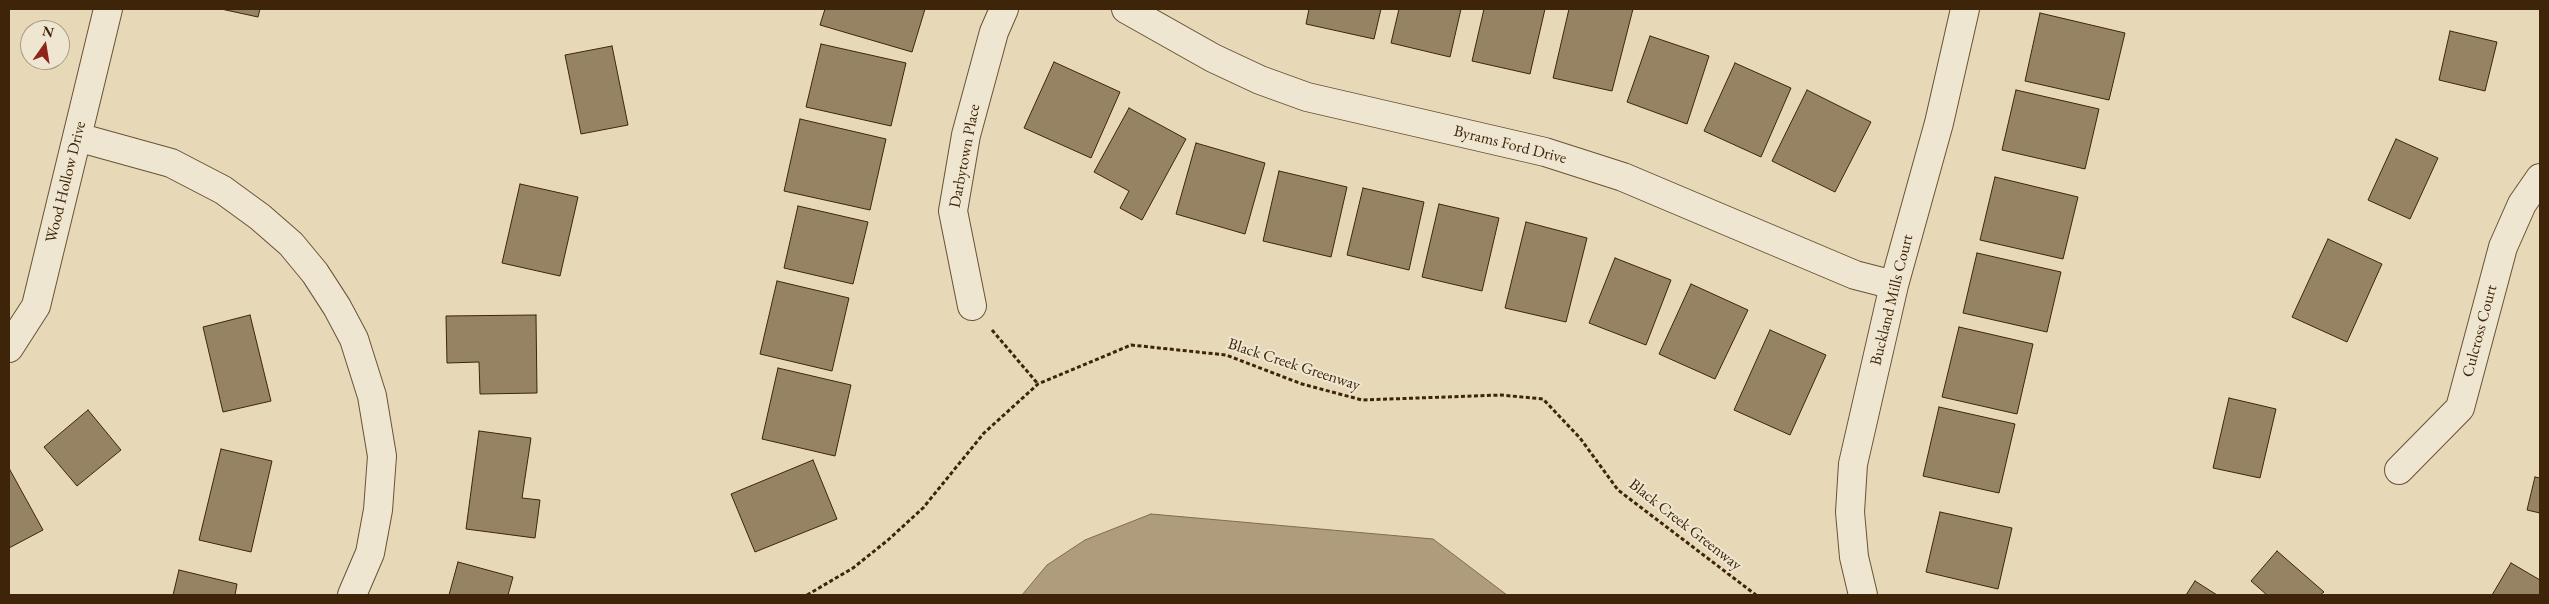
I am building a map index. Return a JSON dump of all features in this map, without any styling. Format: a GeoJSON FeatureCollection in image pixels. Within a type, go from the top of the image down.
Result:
{"type":"FeatureCollection","features":[{"type":"Feature","properties":{"kind":"street","name":"Wood Hollow Drive"},"geometry":{"type":"LineString","coordinates":[[9,348],[36,306],[108,9]]}},
{"type":"Feature","properties":{"kind":"street","name":"Darbytown Place"},"geometry":{"type":"LineString","coordinates":[[972,306],[953,211],[970,118],[994,32],[1004,9]]}},
{"type":"Feature","properties":{"kind":"street","name":"Byrams Ford Drive"},"geometry":{"type":"LineString","coordinates":[[1126,9],[1213,58],[1260,80],[1299,94],[1553,155],[1623,177],[1855,275],[1894,285]]}},
{"type":"Feature","properties":{"kind":"street","name":"Buckland Mills Court"},"geometry":{"type":"LineString","coordinates":[[1864,595],[1854,557],[1850,512],[1853,464],[1894,285],[1939,123],[1966,9]]}},
{"type":"Feature","properties":{"kind":"street"},"geometry":{"type":"LineString","coordinates":[[77,138],[171,163],[223,190],[260,217],[291,244],[315,273],[337,307],[354,339],[372,396],[382,456],[378,510],[370,553],[352,595]]}},
{"type":"Feature","properties":{"kind":"street","name":"Culcross Court"},"geometry":{"type":"LineString","coordinates":[[2399,470],[2460,408],[2503,247],[2522,204],[2540,178]]}},
{"type":"Feature","properties":{"kind":"path"},"geometry":{"type":"LineString","coordinates":[[972,306],[1038,384]]}},
{"type":"Feature","properties":{"kind":"path","name":"Black Creek Greenway"},"geometry":{"type":"LineString","coordinates":[[808,595],[853,568],[888,540],[923,508],[984,433],[1038,384],[1131,345],[1226,355],[1302,384],[1362,400],[1501,395],[1543,399],[1580,438],[1618,490],[1756,595]]}},
{"type":"Feature","properties":{"kind":"shaded area"},"geometry":{"type":"Polygon","coordinates":[[[1151,514],[1433,539],[1507,595],[1022,595],[1047,565],[1085,540],[1151,514]]]}},
{"type":"Feature","properties":{"kind":"building"},"geometry":{"type":"Polygon","coordinates":[[[221,9],[260,9],[258,17],[221,9]]]}},
{"type":"Feature","properties":{"kind":"building"},"geometry":{"type":"Polygon","coordinates":[[[825,9],[925,9],[912,52],[820,25],[825,9]]]}},
{"type":"Feature","properties":{"kind":"building"},"geometry":{"type":"Polygon","coordinates":[[[1309,9],[1381,9],[1374,39],[1306,24],[1309,9]]]}},
{"type":"Feature","properties":{"kind":"building"},"geometry":{"type":"Polygon","coordinates":[[[1399,9],[1461,9],[1450,57],[1391,43],[1399,9]]]}},
{"type":"Feature","properties":{"kind":"building"},"geometry":{"type":"Polygon","coordinates":[[[1484,9],[1545,9],[1530,74],[1472,61],[1484,9]]]}},
{"type":"Feature","properties":{"kind":"building"},"geometry":{"type":"Polygon","coordinates":[[[1569,9],[1633,9],[1612,91],[1553,78],[1569,9]]]}},
{"type":"Feature","properties":{"kind":"building"},"geometry":{"type":"Polygon","coordinates":[[[2040,13],[2125,33],[2109,100],[2025,81],[2040,13]]]}},
{"type":"Feature","properties":{"kind":"building"},"geometry":{"type":"Polygon","coordinates":[[[2450,31],[2497,42],[2485,91],[2439,80],[2450,31]]]}},
{"type":"Feature","properties":{"kind":"building"},"geometry":{"type":"Polygon","coordinates":[[[1650,36],[1709,56],[1687,124],[1627,102],[1650,36]]]}},
{"type":"Feature","properties":{"kind":"building"},"geometry":{"type":"Polygon","coordinates":[[[821,44],[906,63],[891,126],[806,107],[821,44]]]}},
{"type":"Feature","properties":{"kind":"building"},"geometry":{"type":"Polygon","coordinates":[[[612,46],[628,125],[581,134],[565,55],[612,46]]]}},
{"type":"Feature","properties":{"kind":"building"},"geometry":{"type":"Polygon","coordinates":[[[1054,62],[1120,92],[1091,158],[1024,128],[1054,62]]]}},
{"type":"Feature","properties":{"kind":"building"},"geometry":{"type":"Polygon","coordinates":[[[1735,63],[1791,88],[1761,157],[1704,131],[1735,63]]]}},
{"type":"Feature","properties":{"kind":"building"},"geometry":{"type":"Polygon","coordinates":[[[1807,90],[1871,122],[1835,192],[1772,161],[1807,90]]]}},
{"type":"Feature","properties":{"kind":"building"},"geometry":{"type":"Polygon","coordinates":[[[2016,90],[2099,109],[2085,169],[2002,150],[2016,90]]]}},
{"type":"Feature","properties":{"kind":"building"},"geometry":{"type":"Polygon","coordinates":[[[1129,108],[1186,139],[1142,220],[1120,208],[1129,191],[1094,172],[1129,108]]]}},
{"type":"Feature","properties":{"kind":"building"},"geometry":{"type":"Polygon","coordinates":[[[800,119],[886,139],[870,210],[784,191],[800,119]]]}},
{"type":"Feature","properties":{"kind":"building"},"geometry":{"type":"Polygon","coordinates":[[[2396,139],[2438,158],[2410,219],[2368,200],[2396,139]]]}},
{"type":"Feature","properties":{"kind":"building"},"geometry":{"type":"Polygon","coordinates":[[[1196,143],[1265,163],[1245,234],[1176,214],[1196,143]]]}},
{"type":"Feature","properties":{"kind":"building"},"geometry":{"type":"Polygon","coordinates":[[[1279,171],[1347,187],[1331,257],[1263,241],[1279,171]]]}},
{"type":"Feature","properties":{"kind":"building"},"geometry":{"type":"Polygon","coordinates":[[[1995,177],[2078,197],[2063,259],[1980,240],[1995,177]]]}},
{"type":"Feature","properties":{"kind":"building"},"geometry":{"type":"Polygon","coordinates":[[[520,184],[578,197],[560,276],[502,263],[520,184]]]}},
{"type":"Feature","properties":{"kind":"building"},"geometry":{"type":"Polygon","coordinates":[[[1363,188],[1424,202],[1409,270],[1347,255],[1363,188]]]}},
{"type":"Feature","properties":{"kind":"building"},"geometry":{"type":"Polygon","coordinates":[[[1439,204],[1499,218],[1482,291],[1422,277],[1439,204]]]}},
{"type":"Feature","properties":{"kind":"building"},"geometry":{"type":"Polygon","coordinates":[[[798,206],[868,222],[853,284],[784,268],[798,206]]]}},
{"type":"Feature","properties":{"kind":"building"},"geometry":{"type":"Polygon","coordinates":[[[1526,222],[1587,238],[1566,322],[1505,308],[1526,222]]]}},
{"type":"Feature","properties":{"kind":"building"},"geometry":{"type":"Polygon","coordinates":[[[2328,239],[2382,264],[2347,342],[2292,317],[2328,239]]]}},
{"type":"Feature","properties":{"kind":"building"},"geometry":{"type":"Polygon","coordinates":[[[1977,253],[2061,272],[2047,332],[1963,313],[1977,253]]]}},
{"type":"Feature","properties":{"kind":"building"},"geometry":{"type":"Polygon","coordinates":[[[1615,258],[1671,280],[1646,345],[1589,323],[1615,258]]]}},
{"type":"Feature","properties":{"kind":"building"},"geometry":{"type":"Polygon","coordinates":[[[777,281],[849,298],[832,371],[760,354],[777,281]]]}},
{"type":"Feature","properties":{"kind":"building"},"geometry":{"type":"Polygon","coordinates":[[[1691,284],[1748,310],[1715,379],[1659,354],[1691,284]]]}},
{"type":"Feature","properties":{"kind":"building"},"geometry":{"type":"Polygon","coordinates":[[[250,315],[271,401],[223,412],[203,327],[250,315]]]}},
{"type":"Feature","properties":{"kind":"building"},"geometry":{"type":"Polygon","coordinates":[[[536,315],[537,393],[480,394],[479,362],[447,363],[446,316],[536,315]]]}},
{"type":"Feature","properties":{"kind":"building"},"geometry":{"type":"Polygon","coordinates":[[[1959,327],[2033,344],[2017,414],[1942,397],[1959,327]]]}},
{"type":"Feature","properties":{"kind":"building"},"geometry":{"type":"Polygon","coordinates":[[[1770,330],[1826,355],[1790,435],[1734,410],[1770,330]]]}},
{"type":"Feature","properties":{"kind":"building"},"geometry":{"type":"Polygon","coordinates":[[[778,368],[851,385],[835,456],[762,439],[778,368]]]}},
{"type":"Feature","properties":{"kind":"building"},"geometry":{"type":"Polygon","coordinates":[[[2229,398],[2276,409],[2260,478],[2213,468],[2229,398]]]}},
{"type":"Feature","properties":{"kind":"building"},"geometry":{"type":"Polygon","coordinates":[[[1939,407],[2015,424],[1999,493],[1923,476],[1939,407]]]}},
{"type":"Feature","properties":{"kind":"building"},"geometry":{"type":"Polygon","coordinates":[[[88,410],[121,450],[77,486],[44,447],[88,410]]]}},
{"type":"Feature","properties":{"kind":"building"},"geometry":{"type":"Polygon","coordinates":[[[479,431],[531,438],[522,498],[540,500],[535,538],[466,529],[479,431]]]}},
{"type":"Feature","properties":{"kind":"building"},"geometry":{"type":"Polygon","coordinates":[[[221,449],[272,461],[251,552],[199,540],[221,449]]]}},
{"type":"Feature","properties":{"kind":"building"},"geometry":{"type":"Polygon","coordinates":[[[813,460],[837,519],[755,552],[731,494],[813,460]]]}},
{"type":"Feature","properties":{"kind":"building"},"geometry":{"type":"Polygon","coordinates":[[[9,471],[43,530],[9,548],[9,471]]]}},
{"type":"Feature","properties":{"kind":"building"},"geometry":{"type":"Polygon","coordinates":[[[2535,477],[2540,478],[2540,513],[2527,510],[2535,477]]]}},
{"type":"Feature","properties":{"kind":"building"},"geometry":{"type":"Polygon","coordinates":[[[1940,512],[2012,528],[1998,589],[1926,572],[1940,512]]]}},
{"type":"Feature","properties":{"kind":"building"},"geometry":{"type":"Polygon","coordinates":[[[2277,551],[2324,592],[2320,595],[2267,595],[2251,581],[2277,551]]]}},
{"type":"Feature","properties":{"kind":"building"},"geometry":{"type":"Polygon","coordinates":[[[458,562],[513,577],[508,595],[449,595],[458,562]]]}},
{"type":"Feature","properties":{"kind":"building"},"geometry":{"type":"Polygon","coordinates":[[[2511,563],[2540,580],[2540,595],[2492,595],[2511,563]]]}},
{"type":"Feature","properties":{"kind":"building"},"geometry":{"type":"Polygon","coordinates":[[[179,570],[237,584],[235,595],[173,595],[179,570]]]}},
{"type":"Feature","properties":{"kind":"building"},"geometry":{"type":"Polygon","coordinates":[[[2195,581],[2217,595],[2186,595],[2195,581]]]}}]}
